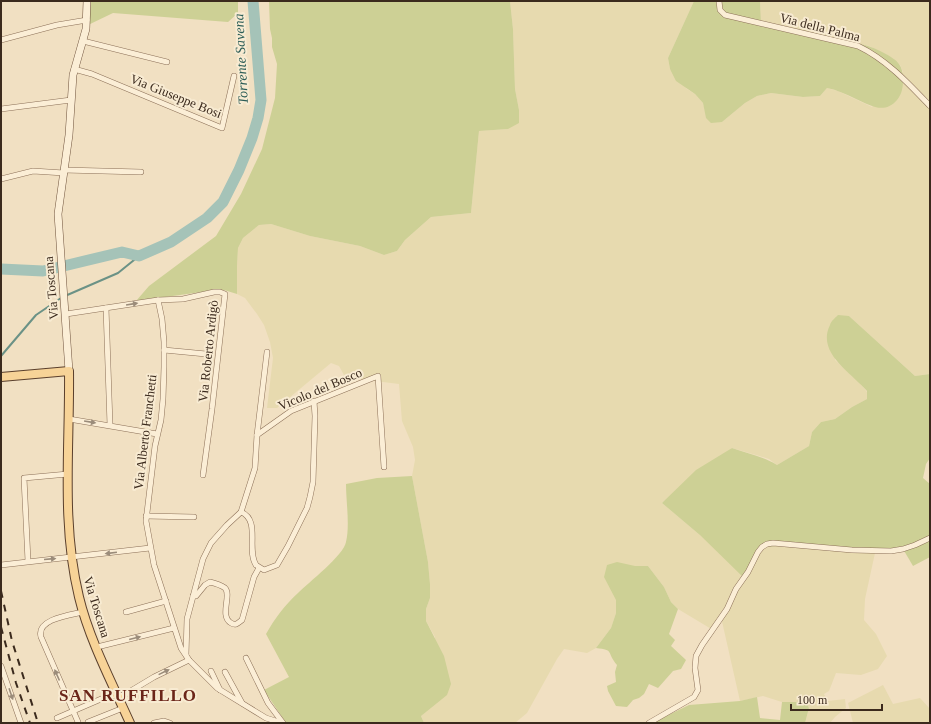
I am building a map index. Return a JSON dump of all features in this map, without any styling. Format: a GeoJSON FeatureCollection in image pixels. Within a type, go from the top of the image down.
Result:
{"type":"FeatureCollection","features":[{"type":"Feature","properties":{"kind":"main road","name":"Via Toscana"},"geometry":{"type":"LineString","coordinates":[[87,1],[87,20],[83,41],[74,69],[69,135],[60,198],[58,227],[66,314],[69,371],[68,509],[71,557],[83,612],[130,723]]}},
{"type":"Feature","properties":{"kind":"main road"},"geometry":{"type":"LineString","coordinates":[[1,377],[69,371]]}},
{"type":"Feature","properties":{"kind":"street","name":"Via della Palma"},"geometry":{"type":"LineString","coordinates":[[719,1],[720,10],[725,15],[858,46],[873,53],[893,68],[930,106]]}},
{"type":"Feature","properties":{"kind":"street"},"geometry":{"type":"LineString","coordinates":[[1,40],[57,25],[87,20]]}},
{"type":"Feature","properties":{"kind":"street"},"geometry":{"type":"LineString","coordinates":[[83,41],[167,62]]}},
{"type":"Feature","properties":{"kind":"street","name":"Via Giuseppe Bosi"},"geometry":{"type":"LineString","coordinates":[[74,69],[92,74],[222,128],[234,76]]}},
{"type":"Feature","properties":{"kind":"street"},"geometry":{"type":"LineString","coordinates":[[1,109],[71,100]]}},
{"type":"Feature","properties":{"kind":"street"},"geometry":{"type":"LineString","coordinates":[[1,179],[33,171],[141,172]]}},
{"type":"Feature","properties":{"kind":"street","name":"Via Roberto Ardigò"},"geometry":{"type":"LineString","coordinates":[[66,314],[158,300],[183,299],[214,292],[225,294],[203,475]]}},
{"type":"Feature","properties":{"kind":"street","name":"Via Alberto Franchetti"},"geometry":{"type":"LineString","coordinates":[[158,300],[162,319],[164,350],[163,399],[146,516],[150,548],[174,628],[181,648],[189,660],[220,691],[266,718],[283,723]]}},
{"type":"Feature","properties":{"kind":"street"},"geometry":{"type":"LineString","coordinates":[[106,308],[110,425]]}},
{"type":"Feature","properties":{"kind":"street"},"geometry":{"type":"LineString","coordinates":[[164,350],[206,354]]}},
{"type":"Feature","properties":{"kind":"street","name":"Vicolo del Bosco"},"geometry":{"type":"LineString","coordinates":[[186,655],[187,620],[203,559],[211,543],[241,512],[255,468],[257,435],[267,352]]}},
{"type":"Feature","properties":{"kind":"street","name":"Vicolo del Bosco"},"geometry":{"type":"LineString","coordinates":[[257,435],[291,411],[378,376],[384,467]]}},
{"type":"Feature","properties":{"kind":"street"},"geometry":{"type":"LineString","coordinates":[[241,512],[247,514],[251,520],[251,553],[253,562],[259,568],[264,570],[277,565],[307,508],[310,497],[313,482],[314,401]]}},
{"type":"Feature","properties":{"kind":"street"},"geometry":{"type":"LineString","coordinates":[[69,419],[158,434]]}},
{"type":"Feature","properties":{"kind":"street"},"geometry":{"type":"LineString","coordinates":[[28,561],[24,478],[68,474]]}},
{"type":"Feature","properties":{"kind":"street"},"geometry":{"type":"LineString","coordinates":[[146,516],[194,517]]}},
{"type":"Feature","properties":{"kind":"street"},"geometry":{"type":"LineString","coordinates":[[649,723],[694,697],[698,690],[695,668],[696,656],[727,609],[736,589],[748,572],[762,547],[773,543],[852,550],[891,551],[909,547],[930,538]]}},
{"type":"Feature","properties":{"kind":"street"},"geometry":{"type":"LineString","coordinates":[[1,565],[150,548]]}},
{"type":"Feature","properties":{"kind":"street"},"geometry":{"type":"LineString","coordinates":[[193,596],[196,596],[205,585],[210,582],[224,587],[226,591],[226,616],[228,621],[232,624],[237,624],[242,620],[254,577],[259,568]]}},
{"type":"Feature","properties":{"kind":"street"},"geometry":{"type":"LineString","coordinates":[[126,612],[166,601]]}},
{"type":"Feature","properties":{"kind":"street"},"geometry":{"type":"LineString","coordinates":[[78,722],[74,710],[40,637],[40,631],[42,626],[48,622],[83,612]]}},
{"type":"Feature","properties":{"kind":"street"},"geometry":{"type":"LineString","coordinates":[[97,648],[174,628]]}},
{"type":"Feature","properties":{"kind":"street"},"geometry":{"type":"LineString","coordinates":[[246,658],[268,703],[283,723]]}},
{"type":"Feature","properties":{"kind":"street"},"geometry":{"type":"LineString","coordinates":[[58,718],[108,696],[128,694],[154,677],[189,660]]}},
{"type":"Feature","properties":{"kind":"street"},"geometry":{"type":"LineString","coordinates":[[1,666],[21,723]]}},
{"type":"Feature","properties":{"kind":"street"},"geometry":{"type":"LineString","coordinates":[[211,671],[220,691]]}},
{"type":"Feature","properties":{"kind":"street"},"geometry":{"type":"LineString","coordinates":[[225,672],[242,704]]}},
{"type":"Feature","properties":{"kind":"street"},"geometry":{"type":"LineString","coordinates":[[88,722],[123,708]]}},
{"type":"Feature","properties":{"kind":"street"},"geometry":{"type":"LineString","coordinates":[[154,723],[164,721],[170,723]]}},
{"type":"Feature","properties":{"kind":"shaded area"},"geometry":{"type":"Polygon","coordinates":[[[510,1],[694,1],[668,58],[670,69],[687,89],[695,94],[703,103],[707,118],[722,122],[745,103],[757,96],[771,93],[803,97],[820,96],[827,88],[838,91],[872,107],[903,72],[900,65],[886,54],[869,46],[786,26],[761,23],[760,1],[930,1],[930,374],[915,376],[849,316],[835,360],[860,383],[867,392],[867,399],[835,419],[821,422],[812,432],[809,446],[777,465],[769,459],[732,448],[662,503],[701,536],[758,551],[766,547],[778,546],[880,551],[875,553],[865,599],[864,620],[876,634],[887,656],[878,669],[861,675],[836,673],[829,691],[824,694],[828,701],[845,699],[846,708],[830,723],[805,723],[809,708],[806,702],[782,702],[763,696],[740,701],[721,617],[713,630],[678,609],[671,602],[664,587],[648,566],[635,566],[616,600],[616,613],[611,628],[596,648],[587,653],[564,649],[527,713],[515,723],[424,723],[421,716],[432,706],[435,637],[426,621],[426,609],[430,598],[428,562],[412,476],[415,460],[413,447],[402,421],[399,384],[359,379],[344,375],[339,366],[331,363],[277,408],[267,408],[273,358],[270,342],[264,325],[257,314],[245,298],[237,294],[238,248],[243,238],[259,225],[271,224],[310,236],[360,246],[384,255],[397,251],[405,240],[431,217],[471,213],[479,131],[508,129],[519,110],[515,89],[513,29],[510,1]]]}},
{"type":"Feature","properties":{"kind":"shaded area"},"geometry":{"type":"Polygon","coordinates":[[[883,685],[893,704],[920,698],[930,709],[930,723],[853,723],[848,703],[883,685]]]}},
{"type":"Feature","properties":{"kind":"green space"},"geometry":{"type":"Polygon","coordinates":[[[87,1],[238,1],[238,13],[228,22],[113,13],[86,26],[87,1]]]}},
{"type":"Feature","properties":{"kind":"green space"},"geometry":{"type":"Polygon","coordinates":[[[269,1],[510,1],[513,29],[515,89],[519,110],[519,123],[508,129],[479,131],[471,213],[431,217],[405,240],[397,251],[384,255],[360,246],[310,236],[271,224],[259,225],[243,238],[238,248],[237,294],[224,290],[209,291],[136,301],[149,286],[216,236],[241,194],[262,149],[275,98],[277,64],[272,47],[269,1]]]}},
{"type":"Feature","properties":{"kind":"green space"},"geometry":{"type":"Polygon","coordinates":[[[694,1],[760,1],[761,23],[790,27],[874,48],[894,59],[901,67],[903,83],[900,95],[892,105],[882,108],[872,106],[842,92],[827,88],[820,96],[803,97],[771,93],[757,96],[745,103],[722,122],[711,123],[706,118],[703,103],[695,94],[676,81],[670,69],[668,58],[694,1]]]}},
{"type":"Feature","properties":{"kind":"green space"},"geometry":{"type":"Polygon","coordinates":[[[838,315],[849,316],[915,376],[930,374],[930,458],[926,464],[923,478],[930,484],[930,537],[908,546],[880,551],[778,546],[766,547],[758,551],[744,578],[701,536],[662,503],[696,470],[732,448],[761,457],[777,465],[809,446],[812,432],[821,422],[835,419],[867,399],[867,391],[838,362],[828,345],[827,335],[830,325],[838,315]]]}},
{"type":"Feature","properties":{"kind":"green space"},"geometry":{"type":"Polygon","coordinates":[[[412,476],[428,562],[430,598],[426,609],[426,621],[444,656],[451,684],[447,695],[421,716],[424,723],[286,723],[264,690],[289,677],[266,634],[289,602],[325,569],[344,548],[348,528],[346,484],[377,478],[412,476]]]}},
{"type":"Feature","properties":{"kind":"green space"},"geometry":{"type":"Polygon","coordinates":[[[930,538],[930,557],[913,566],[903,549],[930,538]]]}},
{"type":"Feature","properties":{"kind":"green space"},"geometry":{"type":"Polygon","coordinates":[[[617,562],[635,566],[648,566],[664,587],[671,602],[678,609],[669,634],[675,640],[671,646],[686,660],[681,669],[673,671],[658,688],[649,684],[644,694],[633,700],[627,707],[616,706],[608,691],[607,686],[616,682],[615,672],[617,665],[610,652],[596,648],[611,628],[616,613],[616,600],[604,577],[607,565],[617,562]]]}},
{"type":"Feature","properties":{"kind":"green space"},"geometry":{"type":"Polygon","coordinates":[[[757,697],[760,718],[780,720],[782,702],[806,702],[809,708],[805,723],[652,723],[689,705],[740,701],[757,697]]]}},
{"type":"Feature","properties":{"kind":"waterway","name":"Torrente Savena"},"geometry":{"type":"LineString","coordinates":[[1,269],[43,271],[122,252],[139,256],[171,242],[207,218],[223,202],[239,170],[252,138],[258,118],[261,100],[253,1]]}},
{"type":"Feature","properties":{"kind":"waterway"},"geometry":{"type":"LineString","coordinates":[[65,296],[118,273],[139,256]]}},
{"type":"Feature","properties":{"kind":"waterway"},"geometry":{"type":"LineString","coordinates":[[1,356],[36,315],[61,298]]}},
{"type":"Feature","properties":{"kind":"railway"},"geometry":{"type":"LineString","coordinates":[[1,591],[12,641],[38,723]]}},
{"type":"Feature","properties":{"kind":"railway"},"geometry":{"type":"LineString","coordinates":[[1,627],[16,683],[30,723]]}},
{"type":"Feature","properties":{"kind":"district","name":"SAN RUFFILLO"},"geometry":{"type":"Point","coordinates":[128,695]}}]}
